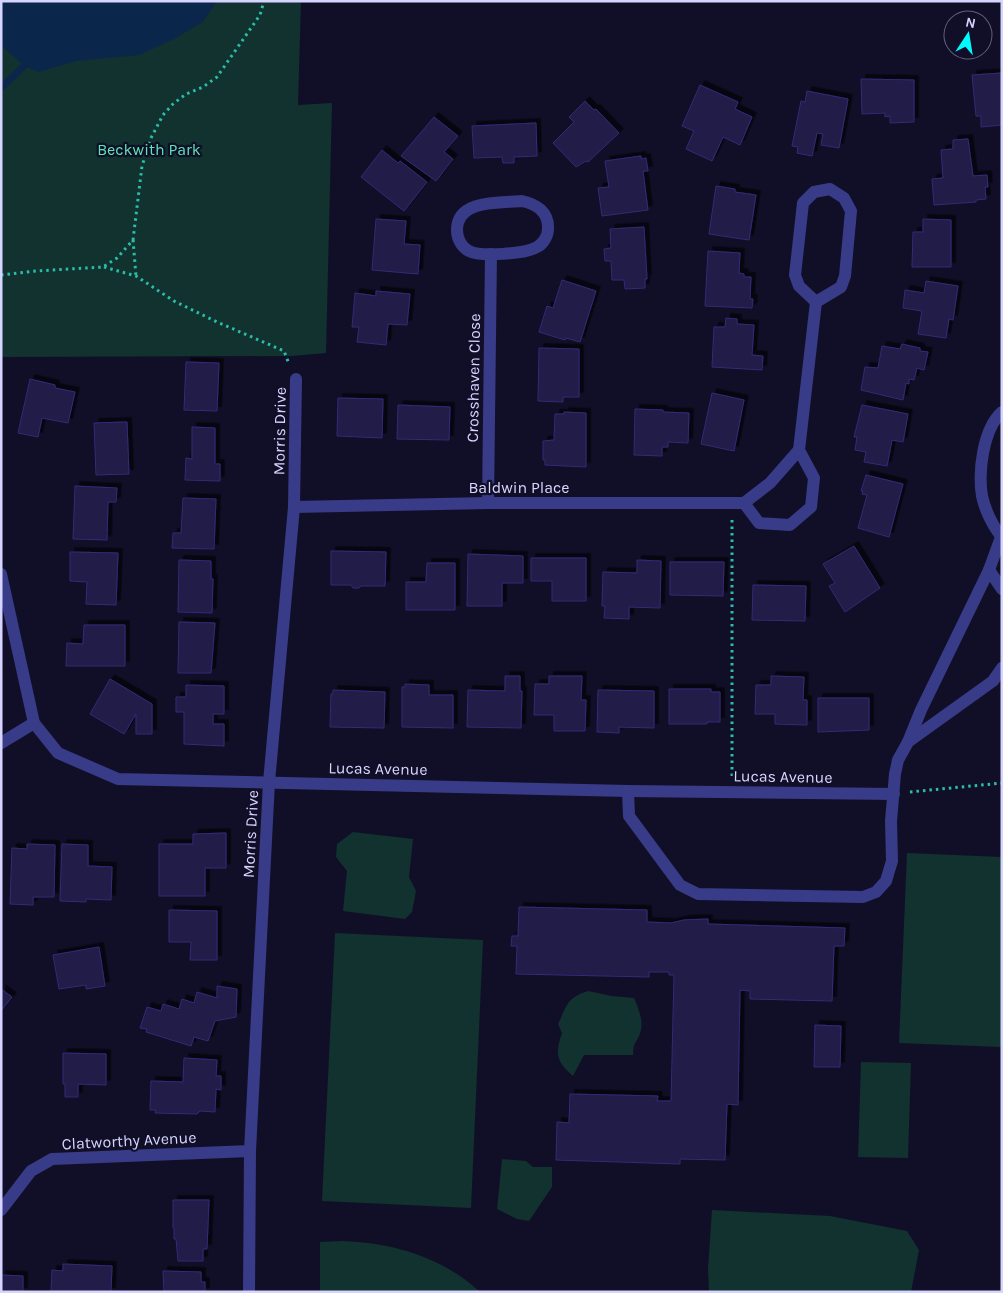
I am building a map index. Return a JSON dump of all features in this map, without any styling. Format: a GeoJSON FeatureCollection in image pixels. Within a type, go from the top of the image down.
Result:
{"type":"FeatureCollection","features":[{"type":"Feature","properties":{"kind":"street"},"geometry":{"type":"LineString","coordinates":[[830,189],[844,198],[852,211],[845,276],[841,287],[816,302],[799,286],[795,274],[803,203],[814,192],[830,189]]}},
{"type":"Feature","properties":{"kind":"street"},"geometry":{"type":"LineString","coordinates":[[522,202],[533,203],[541,209],[547,219],[548,229],[545,239],[538,247],[529,251],[491,254],[480,255],[470,252],[462,245],[457,236],[457,225],[461,215],[469,208],[479,205],[522,202]]}},
{"type":"Feature","properties":{"kind":"street","name":"Crosshaven Close"},"geometry":{"type":"LineString","coordinates":[[488,503],[491,254]]}},
{"type":"Feature","properties":{"kind":"street"},"geometry":{"type":"LineString","coordinates":[[799,450],[770,483],[738,504],[759,523],[790,525],[811,508],[814,478],[799,450],[816,302]]}},
{"type":"Feature","properties":{"kind":"street","name":"Morris Drive"},"geometry":{"type":"LineString","coordinates":[[249,1292],[250,1151],[269,782],[294,507],[296,379]]}},
{"type":"Feature","properties":{"kind":"street"},"geometry":{"type":"LineString","coordinates":[[628,791],[629,816],[680,885],[698,894],[863,897],[876,892],[886,881],[892,861],[891,822],[898,760],[989,570],[1001,537],[988,513],[982,496],[981,478],[984,443],[988,428],[994,418],[1002,412]]}},
{"type":"Feature","properties":{"kind":"street","name":"Baldwin Place"},"geometry":{"type":"LineString","coordinates":[[294,507],[488,503],[738,504]]}},
{"type":"Feature","properties":{"kind":"street"},"geometry":{"type":"LineString","coordinates":[[989,570],[1002,589]]}},
{"type":"Feature","properties":{"kind":"street","name":"Lucas Avenue"},"geometry":{"type":"LineString","coordinates":[[1,574],[34,724],[58,753],[118,779],[628,791],[894,794]]}},
{"type":"Feature","properties":{"kind":"street"},"geometry":{"type":"LineString","coordinates":[[908,742],[993,681],[1002,668]]}},
{"type":"Feature","properties":{"kind":"street"},"geometry":{"type":"LineString","coordinates":[[1,743],[34,724]]}},
{"type":"Feature","properties":{"kind":"street","name":"Clatworthy Avenue"},"geometry":{"type":"LineString","coordinates":[[1,1210],[31,1171],[52,1159],[250,1151]]}},
{"type":"Feature","properties":{"kind":"path"},"geometry":{"type":"LineString","coordinates":[[136,276],[133,240],[142,166],[151,138],[163,115],[173,104],[186,94],[203,87],[217,77],[260,14],[264,1]]}},
{"type":"Feature","properties":{"kind":"path"},"geometry":{"type":"LineString","coordinates":[[103,267],[117,258],[133,240]]}},
{"type":"Feature","properties":{"kind":"path"},"geometry":{"type":"LineString","coordinates":[[1,275],[103,267],[136,276],[174,301],[284,352],[296,379]]}},
{"type":"Feature","properties":{"kind":"path"},"geometry":{"type":"LineString","coordinates":[[732,792],[738,504]]}},
{"type":"Feature","properties":{"kind":"path"},"geometry":{"type":"LineString","coordinates":[[894,794],[1002,783]]}},
{"type":"Feature","properties":{"kind":"green space","name":"Beckwith Park"},"geometry":{"type":"Polygon","coordinates":[[[1,1],[301,1],[298,105],[332,103],[326,353],[292,356],[1,357],[1,1]]]}},
{"type":"Feature","properties":{"kind":"green space"},"geometry":{"type":"Polygon","coordinates":[[[353,832],[413,839],[409,877],[416,891],[412,912],[405,919],[343,911],[347,871],[336,857],[337,844],[353,832]]]}},
{"type":"Feature","properties":{"kind":"green space"},"geometry":{"type":"Polygon","coordinates":[[[907,853],[1002,857],[1002,1047],[899,1043],[907,853]]]}},
{"type":"Feature","properties":{"kind":"green space"},"geometry":{"type":"Polygon","coordinates":[[[335,933],[483,940],[471,1208],[322,1201],[335,933]]]}},
{"type":"Feature","properties":{"kind":"green space"},"geometry":{"type":"Polygon","coordinates":[[[588,991],[634,998],[641,1017],[641,1031],[634,1045],[633,1055],[584,1055],[573,1076],[563,1066],[558,1057],[558,1046],[562,1033],[558,1024],[568,1003],[575,997],[588,991]]]}},
{"type":"Feature","properties":{"kind":"green space"},"geometry":{"type":"Polygon","coordinates":[[[861,1062],[911,1063],[908,1158],[858,1157],[861,1062]]]}},
{"type":"Feature","properties":{"kind":"green space"},"geometry":{"type":"Polygon","coordinates":[[[502,1159],[526,1161],[533,1167],[552,1167],[552,1187],[529,1221],[517,1219],[497,1209],[502,1159]]]}},
{"type":"Feature","properties":{"kind":"green space"},"geometry":{"type":"Polygon","coordinates":[[[712,1210],[830,1216],[907,1231],[919,1250],[911,1292],[709,1292],[708,1269],[712,1210]]]}},
{"type":"Feature","properties":{"kind":"green space"},"geometry":{"type":"Polygon","coordinates":[[[343,1241],[380,1245],[416,1254],[450,1270],[480,1292],[320,1292],[320,1242],[343,1241]]]}},
{"type":"Feature","properties":{"kind":"water"},"geometry":{"type":"Polygon","coordinates":[[[1,1],[217,1],[203,22],[172,40],[139,55],[76,61],[39,72],[24,66],[1,45],[1,1]]]}},
{"type":"Feature","properties":{"kind":"building"},"geometry":{"type":"Polygon","coordinates":[[[1002,73],[1002,125],[981,127],[981,116],[976,116],[972,75],[1002,73]]]}},
{"type":"Feature","properties":{"kind":"building"},"geometry":{"type":"Polygon","coordinates":[[[861,79],[914,80],[914,122],[890,123],[890,116],[885,117],[885,113],[862,114],[861,79]]]}},
{"type":"Feature","properties":{"kind":"building"},"geometry":{"type":"Polygon","coordinates":[[[700,85],[738,102],[735,109],[752,117],[740,145],[723,137],[712,161],[686,149],[694,131],[682,126],[700,85]]]}},
{"type":"Feature","properties":{"kind":"building"},"geometry":{"type":"Polygon","coordinates":[[[807,91],[848,99],[839,148],[821,145],[823,134],[817,133],[812,156],[797,153],[798,147],[792,146],[801,101],[805,102],[807,91]]]}},
{"type":"Feature","properties":{"kind":"building"},"geometry":{"type":"Polygon","coordinates":[[[585,101],[594,110],[596,109],[619,133],[588,162],[586,161],[576,167],[553,143],[574,122],[569,117],[585,101]]]}},
{"type":"Feature","properties":{"kind":"building"},"geometry":{"type":"Polygon","coordinates":[[[434,117],[458,136],[444,152],[453,159],[436,181],[401,156],[434,117]]]}},
{"type":"Feature","properties":{"kind":"building"},"geometry":{"type":"Polygon","coordinates":[[[536,123],[537,156],[514,157],[514,163],[503,163],[502,157],[474,158],[472,126],[536,123]]]}},
{"type":"Feature","properties":{"kind":"building"},"geometry":{"type":"Polygon","coordinates":[[[968,139],[973,176],[987,175],[986,199],[976,200],[976,202],[934,205],[932,179],[943,178],[941,150],[953,149],[953,140],[968,139]]]}},
{"type":"Feature","properties":{"kind":"building"},"geometry":{"type":"Polygon","coordinates":[[[382,150],[427,182],[404,211],[361,177],[382,150]]]}},
{"type":"Feature","properties":{"kind":"building"},"geometry":{"type":"Polygon","coordinates":[[[641,156],[641,159],[646,158],[648,171],[643,171],[648,210],[602,216],[598,188],[609,187],[605,161],[641,156]]]}},
{"type":"Feature","properties":{"kind":"building"},"geometry":{"type":"Polygon","coordinates":[[[716,186],[735,189],[735,192],[756,195],[749,240],[709,234],[716,186]]]}},
{"type":"Feature","properties":{"kind":"building"},"geometry":{"type":"Polygon","coordinates":[[[376,219],[406,221],[404,244],[420,245],[418,274],[372,270],[376,219]]]}},
{"type":"Feature","properties":{"kind":"building"},"geometry":{"type":"Polygon","coordinates":[[[923,219],[951,220],[951,267],[912,267],[913,232],[923,232],[923,219]]]}},
{"type":"Feature","properties":{"kind":"building"},"geometry":{"type":"Polygon","coordinates":[[[644,227],[647,279],[645,279],[645,288],[625,289],[624,280],[612,280],[611,261],[605,261],[604,249],[611,248],[610,229],[644,227]]]}},
{"type":"Feature","properties":{"kind":"building"},"geometry":{"type":"Polygon","coordinates":[[[708,251],[740,253],[739,273],[744,274],[744,277],[751,277],[750,299],[753,299],[752,308],[705,306],[708,251]]]}},
{"type":"Feature","properties":{"kind":"building"},"geometry":{"type":"Polygon","coordinates":[[[562,280],[596,291],[580,342],[566,338],[565,340],[539,332],[547,306],[553,308],[562,280]]]}},
{"type":"Feature","properties":{"kind":"building"},"geometry":{"type":"Polygon","coordinates":[[[926,281],[958,286],[953,320],[949,319],[946,338],[918,334],[922,311],[903,308],[905,290],[924,293],[926,281]]]}},
{"type":"Feature","properties":{"kind":"building"},"geometry":{"type":"Polygon","coordinates":[[[376,291],[410,294],[407,325],[388,324],[386,345],[357,342],[359,327],[352,327],[355,293],[376,296],[376,291]]]}},
{"type":"Feature","properties":{"kind":"building"},"geometry":{"type":"Polygon","coordinates":[[[726,318],[737,319],[737,324],[754,325],[752,355],[763,356],[762,370],[712,367],[714,327],[725,327],[726,318]]]}},
{"type":"Feature","properties":{"kind":"building"},"geometry":{"type":"Polygon","coordinates":[[[902,344],[928,352],[924,370],[917,368],[914,380],[909,379],[909,384],[906,383],[903,400],[861,390],[865,367],[878,368],[882,346],[900,349],[902,344]]]}},
{"type":"Feature","properties":{"kind":"building"},"geometry":{"type":"Polygon","coordinates":[[[539,348],[579,349],[579,397],[563,397],[563,402],[538,401],[539,348]]]}},
{"type":"Feature","properties":{"kind":"building"},"geometry":{"type":"Polygon","coordinates":[[[186,362],[219,363],[217,411],[184,410],[186,362]]]}},
{"type":"Feature","properties":{"kind":"building"},"geometry":{"type":"Polygon","coordinates":[[[30,379],[55,385],[55,388],[75,392],[68,423],[42,418],[38,437],[18,433],[30,379]]]}},
{"type":"Feature","properties":{"kind":"building"},"geometry":{"type":"Polygon","coordinates":[[[712,393],[744,400],[734,451],[701,444],[712,393]]]}},
{"type":"Feature","properties":{"kind":"building"},"geometry":{"type":"Polygon","coordinates":[[[338,398],[383,399],[382,438],[337,436],[338,398]]]}},
{"type":"Feature","properties":{"kind":"building"},"geometry":{"type":"Polygon","coordinates":[[[398,405],[450,407],[449,440],[397,439],[398,405]]]}},
{"type":"Feature","properties":{"kind":"building"},"geometry":{"type":"Polygon","coordinates":[[[862,405],[908,414],[903,442],[892,440],[887,466],[864,462],[866,452],[855,450],[857,437],[854,437],[862,405]]]}},
{"type":"Feature","properties":{"kind":"building"},"geometry":{"type":"Polygon","coordinates":[[[635,409],[689,413],[688,443],[668,442],[668,447],[662,447],[662,456],[634,455],[635,409]]]}},
{"type":"Feature","properties":{"kind":"building"},"geometry":{"type":"Polygon","coordinates":[[[564,412],[586,413],[586,467],[545,465],[545,460],[543,460],[543,441],[554,440],[555,414],[564,414],[564,412]]]}},
{"type":"Feature","properties":{"kind":"building"},"geometry":{"type":"Polygon","coordinates":[[[127,422],[129,474],[96,475],[94,423],[127,422]]]}},
{"type":"Feature","properties":{"kind":"building"},"geometry":{"type":"Polygon","coordinates":[[[192,427],[215,428],[215,464],[220,464],[220,481],[185,480],[186,458],[192,459],[192,427]]]}},
{"type":"Feature","properties":{"kind":"building"},"geometry":{"type":"Polygon","coordinates":[[[866,475],[903,484],[889,537],[858,528],[867,495],[862,494],[863,491],[861,491],[866,475]]]}},
{"type":"Feature","properties":{"kind":"building"},"geometry":{"type":"Polygon","coordinates":[[[75,486],[117,488],[116,502],[108,502],[107,540],[73,539],[75,486]]]}},
{"type":"Feature","properties":{"kind":"building"},"geometry":{"type":"Polygon","coordinates":[[[183,498],[216,499],[214,549],[172,548],[173,533],[181,533],[183,498]]]}},
{"type":"Feature","properties":{"kind":"building"},"geometry":{"type":"Polygon","coordinates":[[[854,546],[880,588],[845,612],[829,586],[835,583],[823,564],[854,546]]]}},
{"type":"Feature","properties":{"kind":"building"},"geometry":{"type":"Polygon","coordinates":[[[331,551],[386,552],[385,586],[353,588],[351,585],[331,585],[331,551]]]}},
{"type":"Feature","properties":{"kind":"building"},"geometry":{"type":"Polygon","coordinates":[[[70,552],[118,553],[116,605],[86,604],[87,582],[70,581],[70,552]]]}},
{"type":"Feature","properties":{"kind":"building"},"geometry":{"type":"Polygon","coordinates":[[[468,554],[523,556],[523,583],[502,583],[502,606],[467,606],[468,554]]]}},
{"type":"Feature","properties":{"kind":"building"},"geometry":{"type":"Polygon","coordinates":[[[531,558],[586,558],[586,601],[552,601],[552,581],[531,581],[531,558]]]}},
{"type":"Feature","properties":{"kind":"building"},"geometry":{"type":"Polygon","coordinates":[[[179,560],[211,561],[211,579],[213,579],[212,613],[178,612],[179,560]]]}},
{"type":"Feature","properties":{"kind":"building"},"geometry":{"type":"Polygon","coordinates":[[[637,560],[661,561],[660,608],[629,607],[629,619],[604,618],[605,606],[602,606],[603,572],[637,573],[637,560]]]}},
{"type":"Feature","properties":{"kind":"building"},"geometry":{"type":"Polygon","coordinates":[[[670,562],[724,562],[723,596],[670,595],[670,562]]]}},
{"type":"Feature","properties":{"kind":"building"},"geometry":{"type":"Polygon","coordinates":[[[427,563],[455,563],[455,610],[406,610],[406,582],[426,582],[427,563]]]}},
{"type":"Feature","properties":{"kind":"building"},"geometry":{"type":"Polygon","coordinates":[[[753,585],[806,586],[805,621],[752,620],[753,585]]]}},
{"type":"Feature","properties":{"kind":"building"},"geometry":{"type":"Polygon","coordinates":[[[179,622],[215,623],[211,673],[178,673],[179,622]]]}},
{"type":"Feature","properties":{"kind":"building"},"geometry":{"type":"Polygon","coordinates":[[[84,625],[125,625],[125,666],[66,666],[67,643],[83,644],[84,625]]]}},
{"type":"Feature","properties":{"kind":"building"},"geometry":{"type":"Polygon","coordinates":[[[505,676],[520,676],[520,691],[522,691],[521,728],[467,727],[468,690],[505,691],[505,676]]]}},
{"type":"Feature","properties":{"kind":"building"},"geometry":{"type":"Polygon","coordinates":[[[549,676],[582,676],[581,700],[586,700],[585,731],[554,731],[554,715],[534,715],[535,684],[549,684],[549,676]]]}},
{"type":"Feature","properties":{"kind":"building"},"geometry":{"type":"Polygon","coordinates":[[[771,676],[804,677],[803,700],[807,700],[807,725],[775,724],[775,714],[755,714],[756,685],[771,685],[771,676]]]}},
{"type":"Feature","properties":{"kind":"building"},"geometry":{"type":"Polygon","coordinates":[[[110,679],[152,704],[152,734],[136,734],[136,714],[124,734],[90,714],[110,679]]]}},
{"type":"Feature","properties":{"kind":"building"},"geometry":{"type":"Polygon","coordinates":[[[405,684],[429,685],[429,695],[453,695],[453,728],[402,727],[402,687],[405,687],[405,684]]]}},
{"type":"Feature","properties":{"kind":"building"},"geometry":{"type":"Polygon","coordinates":[[[186,685],[224,686],[224,714],[213,714],[213,724],[224,724],[224,746],[184,744],[184,712],[176,712],[176,697],[186,697],[186,685]]]}},
{"type":"Feature","properties":{"kind":"building"},"geometry":{"type":"Polygon","coordinates":[[[669,689],[711,689],[711,692],[720,692],[720,722],[669,724],[669,689]]]}},
{"type":"Feature","properties":{"kind":"building"},"geometry":{"type":"Polygon","coordinates":[[[333,690],[385,692],[384,728],[330,727],[331,694],[333,694],[333,690]]]}},
{"type":"Feature","properties":{"kind":"building"},"geometry":{"type":"Polygon","coordinates":[[[598,690],[654,691],[654,728],[619,727],[619,733],[597,732],[598,690]]]}},
{"type":"Feature","properties":{"kind":"building"},"geometry":{"type":"Polygon","coordinates":[[[818,698],[869,698],[869,730],[818,732],[818,698]]]}},
{"type":"Feature","properties":{"kind":"building"},"geometry":{"type":"Polygon","coordinates":[[[226,833],[226,868],[205,868],[205,896],[159,896],[159,844],[193,844],[193,834],[226,833]]]}},
{"type":"Feature","properties":{"kind":"building"},"geometry":{"type":"Polygon","coordinates":[[[27,844],[55,845],[54,897],[33,897],[33,905],[10,904],[12,848],[27,849],[27,844]]]}},
{"type":"Feature","properties":{"kind":"building"},"geometry":{"type":"Polygon","coordinates":[[[62,844],[88,845],[88,866],[112,867],[111,900],[86,899],[86,902],[60,901],[62,844]]]}},
{"type":"Feature","properties":{"kind":"building"},"geometry":{"type":"Polygon","coordinates":[[[519,907],[647,910],[647,922],[671,923],[684,920],[708,919],[708,924],[845,928],[844,946],[834,946],[832,1001],[750,999],[750,991],[740,990],[738,1105],[727,1104],[725,1160],[680,1159],[680,1164],[556,1160],[557,1122],[569,1123],[570,1094],[658,1096],[657,1101],[671,1101],[674,975],[669,975],[669,972],[649,972],[649,977],[516,974],[517,946],[511,946],[512,936],[518,936],[519,907]]]}},
{"type":"Feature","properties":{"kind":"building"},"geometry":{"type":"Polygon","coordinates":[[[169,910],[217,911],[217,960],[190,960],[191,942],[169,942],[169,910]]]}},
{"type":"Feature","properties":{"kind":"building"},"geometry":{"type":"Polygon","coordinates":[[[99,947],[105,986],[86,989],[86,985],[59,989],[53,955],[99,947]]]}},
{"type":"Feature","properties":{"kind":"building"},"geometry":{"type":"Polygon","coordinates":[[[217,986],[237,989],[236,1017],[215,1021],[208,1041],[194,1037],[191,1046],[146,1032],[147,1029],[140,1028],[147,1007],[161,1011],[163,1004],[179,1009],[182,999],[194,1003],[197,992],[217,998],[217,986]]]}},
{"type":"Feature","properties":{"kind":"building"},"geometry":{"type":"Polygon","coordinates":[[[1,989],[12,997],[1,1011],[1,989]]]}},
{"type":"Feature","properties":{"kind":"building"},"geometry":{"type":"Polygon","coordinates":[[[815,1025],[841,1026],[840,1067],[814,1067],[815,1025]]]}},
{"type":"Feature","properties":{"kind":"building"},"geometry":{"type":"Polygon","coordinates":[[[63,1053],[106,1054],[106,1085],[78,1084],[78,1097],[65,1097],[63,1053]]]}},
{"type":"Feature","properties":{"kind":"building"},"geometry":{"type":"Polygon","coordinates":[[[184,1058],[217,1060],[216,1076],[221,1076],[221,1090],[216,1089],[215,1112],[200,1111],[197,1114],[155,1113],[156,1110],[150,1110],[151,1081],[183,1082],[184,1058]]]}},
{"type":"Feature","properties":{"kind":"building"},"geometry":{"type":"Polygon","coordinates":[[[173,1200],[209,1200],[207,1249],[203,1249],[203,1261],[178,1261],[173,1228],[173,1200]]]}},
{"type":"Feature","properties":{"kind":"building"},"geometry":{"type":"Polygon","coordinates":[[[63,1264],[112,1266],[111,1292],[51,1292],[52,1270],[63,1271],[63,1264]]]}},
{"type":"Feature","properties":{"kind":"building"},"geometry":{"type":"Polygon","coordinates":[[[163,1271],[201,1272],[201,1282],[205,1282],[205,1292],[164,1292],[163,1271]]]}},
{"type":"Feature","properties":{"kind":"building"},"geometry":{"type":"Polygon","coordinates":[[[1,1275],[23,1276],[23,1292],[1,1292],[1,1275]]]}},
{"type":"Feature","properties":{"kind":"waterway"},"geometry":{"type":"LineString","coordinates":[[1,88],[24,66]]}}]}
